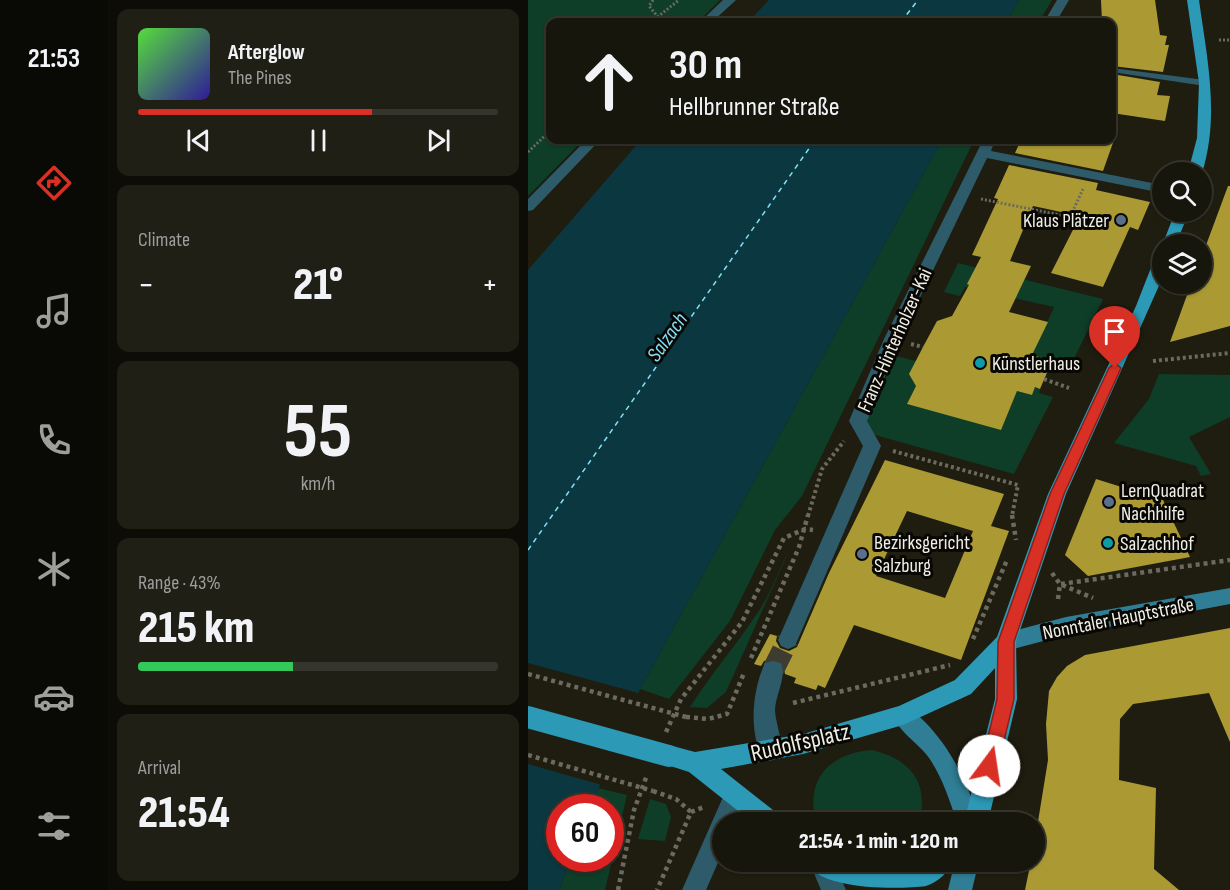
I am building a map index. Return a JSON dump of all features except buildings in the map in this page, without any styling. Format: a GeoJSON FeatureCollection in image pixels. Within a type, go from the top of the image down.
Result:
{"type":"FeatureCollection","features":[{"type":"Feature","properties":{"kind":"main road"},"geometry":{"type":"LineString","coordinates":[[1193,0],[1205,83],[1204,138],[1198,162]]}},
{"type":"Feature","properties":{"kind":"main road"},"geometry":{"type":"LineString","coordinates":[[978,812],[1006,699],[1006,642],[1057,494],[1152,286]]}},
{"type":"Feature","properties":{"kind":"main road","name":"Nonntaler Hauptstraße"},"geometry":{"type":"LineString","coordinates":[[1006,642],[1066,626],[1230,596]]}},
{"type":"Feature","properties":{"kind":"main road","name":"Rudolfsplatz"},"geometry":{"type":"LineString","coordinates":[[694,763],[804,744],[903,715],[963,687],[1006,642]]}},
{"type":"Feature","properties":{"kind":"main road"},"geometry":{"type":"LineString","coordinates":[[903,715],[935,748],[955,783],[965,812]]}},
{"type":"Feature","properties":{"kind":"main road","name":"Rudolfsplatz"},"geometry":{"type":"LineString","coordinates":[[528,717],[666,748],[694,763],[757,812]]}},
{"type":"Feature","properties":{"kind":"main road"},"geometry":{"type":"LineString","coordinates":[[843,872],[866,881],[926,872]]}},
{"type":"Feature","properties":{"kind":"main road"},"geometry":{"type":"LineString","coordinates":[[960,890],[965,872]]}},
{"type":"Feature","properties":{"kind":"street"},"geometry":{"type":"LineString","coordinates":[[710,18],[730,0]]}},
{"type":"Feature","properties":{"kind":"street"},"geometry":{"type":"LineString","coordinates":[[1052,18],[1063,0]]}},
{"type":"Feature","properties":{"kind":"street"},"geometry":{"type":"LineString","coordinates":[[528,207],[589,144]]}},
{"type":"Feature","properties":{"kind":"street"},"geometry":{"type":"LineString","coordinates":[[985,146],[1152,187]]}},
{"type":"Feature","properties":{"kind":"street","name":"Franz-Hinterholzer-Kai"},"geometry":{"type":"LineString","coordinates":[[872,446],[858,421],[892,339],[985,146]]}},
{"type":"Feature","properties":{"kind":"street"},"geometry":{"type":"LineString","coordinates":[[788,640],[872,446]]}},
{"type":"Feature","properties":{"kind":"street"},"geometry":{"type":"LineString","coordinates":[[770,750],[764,708],[773,670]]}},
{"type":"Feature","properties":{"kind":"street"},"geometry":{"type":"LineString","coordinates":[[694,890],[735,796]]}},
{"type":"Feature","properties":{"kind":"street"},"geometry":{"type":"LineString","coordinates":[[825,872],[834,890]]}},
{"type":"Feature","properties":{"kind":"lane"},"geometry":{"type":"LineString","coordinates":[[1116,71],[1205,83]]}},
{"type":"Feature","properties":{"kind":"path"},"geometry":{"type":"LineString","coordinates":[[653,0],[649,6],[658,17],[678,1]]}},
{"type":"Feature","properties":{"kind":"path"},"geometry":{"type":"LineString","coordinates":[[668,0],[678,1]]}},
{"type":"Feature","properties":{"kind":"path"},"geometry":{"type":"LineString","coordinates":[[1216,40],[1230,40]]}},
{"type":"Feature","properties":{"kind":"path"},"geometry":{"type":"LineString","coordinates":[[528,152],[546,135]]}},
{"type":"Feature","properties":{"kind":"path"},"geometry":{"type":"LineString","coordinates":[[961,195],[1070,217],[1085,185]]}},
{"type":"Feature","properties":{"kind":"path"},"geometry":{"type":"LineString","coordinates":[[1153,361],[1230,354]]}},
{"type":"Feature","properties":{"kind":"path"},"geometry":{"type":"LineString","coordinates":[[1044,379],[1069,388]]}},
{"type":"Feature","properties":{"kind":"path"},"geometry":{"type":"LineString","coordinates":[[528,674],[686,717],[708,719],[727,714],[805,529],[822,469],[858,421]]}},
{"type":"Feature","properties":{"kind":"path"},"geometry":{"type":"LineString","coordinates":[[872,446],[1018,485],[1012,515],[1016,540],[970,644]]}},
{"type":"Feature","properties":{"kind":"path"},"geometry":{"type":"LineString","coordinates":[[666,748],[681,699],[742,622],[784,538],[805,529]]}},
{"type":"Feature","properties":{"kind":"path"},"geometry":{"type":"LineString","coordinates":[[1058,599],[1060,584],[1230,560]]}},
{"type":"Feature","properties":{"kind":"path"},"geometry":{"type":"LineString","coordinates":[[793,703],[962,662]]}},
{"type":"Feature","properties":{"kind":"path"},"geometry":{"type":"LineString","coordinates":[[528,755],[676,799],[691,812],[657,890]]}},
{"type":"Feature","properties":{"kind":"path"},"geometry":{"type":"LineString","coordinates":[[618,890],[634,810],[649,772]]}},
{"type":"Feature","properties":{"kind":"green space"},"geometry":{"type":"Polygon","coordinates":[[[528,0],[720,0],[702,18],[546,18],[546,144],[579,144],[528,196],[528,0]]]}},
{"type":"Feature","properties":{"kind":"green space"},"geometry":{"type":"Polygon","coordinates":[[[1019,0],[1052,0],[1041,18],[1008,18],[1019,0]]]}},
{"type":"Feature","properties":{"kind":"green space"},"geometry":{"type":"Polygon","coordinates":[[[940,144],[972,144],[802,496],[775,530],[730,621],[669,699],[640,689],[940,144]]]}},
{"type":"Feature","properties":{"kind":"green space"},"geometry":{"type":"Polygon","coordinates":[[[958,263],[1103,299],[1069,369],[1050,364],[1051,361],[1032,355],[1054,307],[965,287],[960,296],[944,292],[958,263]]]}},
{"type":"Feature","properties":{"kind":"green space"},"geometry":{"type":"Polygon","coordinates":[[[896,356],[916,361],[916,386],[907,404],[1001,429],[1017,391],[1032,395],[1035,387],[1040,389],[1039,393],[1053,397],[1014,474],[861,431],[896,356]]]}},
{"type":"Feature","properties":{"kind":"green space"},"geometry":{"type":"Polygon","coordinates":[[[1159,374],[1230,375],[1230,417],[1189,437],[1211,474],[1201,476],[1196,466],[1114,443],[1149,399],[1159,374]]]}},
{"type":"Feature","properties":{"kind":"green space"},"geometry":{"type":"Polygon","coordinates":[[[792,544],[726,692],[707,708],[690,707],[761,607],[792,544]]]}},
{"type":"Feature","properties":{"kind":"green space"},"geometry":{"type":"Polygon","coordinates":[[[871,750],[896,759],[906,766],[919,784],[921,812],[814,812],[814,793],[817,781],[824,771],[832,763],[856,752],[871,750]]]}},
{"type":"Feature","properties":{"kind":"green space"},"geometry":{"type":"Polygon","coordinates":[[[598,788],[623,794],[596,794],[598,788]]]}},
{"type":"Feature","properties":{"kind":"green space"},"geometry":{"type":"Polygon","coordinates":[[[650,799],[666,804],[671,817],[665,841],[638,839],[650,799]]]}},
{"type":"Feature","properties":{"kind":"green space"},"geometry":{"type":"Polygon","coordinates":[[[566,872],[609,872],[605,890],[559,890],[566,872]]]}},
{"type":"Feature","properties":{"kind":"water"},"geometry":{"type":"Polygon","coordinates":[[[769,0],[1019,0],[1008,18],[752,18],[769,0]]]}},
{"type":"Feature","properties":{"kind":"water","name":"Salzach"},"geometry":{"type":"Polygon","coordinates":[[[638,144],[940,144],[640,689],[596,794],[546,794],[546,872],[566,872],[559,890],[528,890],[528,270],[638,144]]]}},
{"type":"Feature","properties":{"kind":"pier"},"geometry":{"type":"Polygon","coordinates":[[[528,663],[642,694],[602,785],[528,764],[528,663]]]}},
{"type":"Feature","properties":{"kind":"ferry route"},"geometry":{"type":"LineString","coordinates":[[904,18],[918,0]]}},
{"type":"Feature","properties":{"kind":"ferry route"},"geometry":{"type":"LineString","coordinates":[[528,550],[812,144]]}},
{"type":"Feature","properties":{"kind":"tunnel"},"geometry":{"type":"LineString","coordinates":[[773,670],[788,640]]}},
{"type":"Feature","properties":{"kind":"place","name":"Klaus Plätzer"},"geometry":{"type":"Point","coordinates":[1121,220]}},
{"type":"Feature","properties":{"kind":"place","name":"Künstlerhaus"},"geometry":{"type":"Point","coordinates":[980,363]}},
{"type":"Feature","properties":{"kind":"place","name":"LernQuadrat Nachhilfe"},"geometry":{"type":"Point","coordinates":[1109,502]}},
{"type":"Feature","properties":{"kind":"place","name":"Salzachhof"},"geometry":{"type":"Point","coordinates":[1108,543]}},
{"type":"Feature","properties":{"kind":"place","name":"Bezirksgericht Salzburg"},"geometry":{"type":"Point","coordinates":[862,554]}},
{"type":"Feature","properties":{"kind":"route"},"geometry":{"type":"LineString","coordinates":[[989,766],[1006,699],[1006,642],[1057,494],[1115,368]]}}]}
